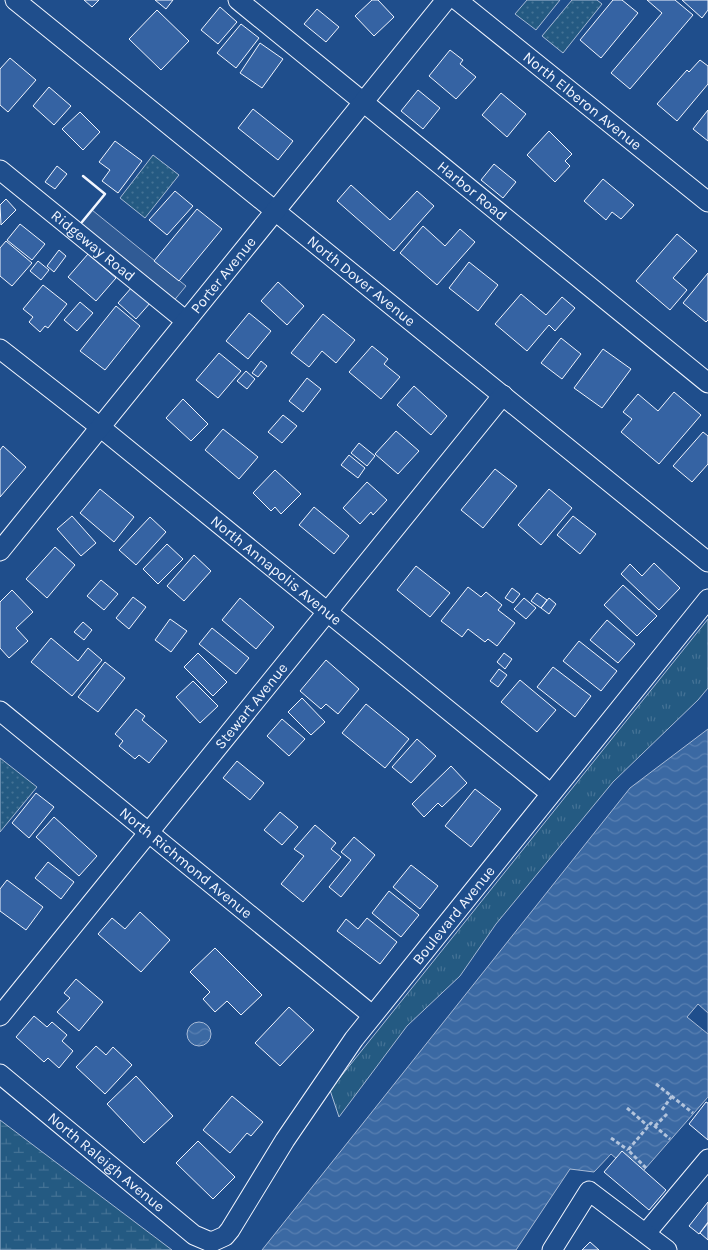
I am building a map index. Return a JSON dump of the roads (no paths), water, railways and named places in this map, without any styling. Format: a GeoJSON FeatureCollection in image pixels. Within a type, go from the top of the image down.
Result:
{"type":"FeatureCollection","features":[{"type":"Feature","properties":{"kind":"street","name":"North Dover Avenue"},"geometry":{"type":"LineString","coordinates":[[15,0],[708,562]]}},
{"type":"Feature","properties":{"kind":"street","name":"Harbor Road"},"geometry":{"type":"LineString","coordinates":[[238,0],[708,383]]}},
{"type":"Feature","properties":{"kind":"street","name":"Porter Avenue"},"geometry":{"type":"LineString","coordinates":[[4,538],[100,427],[446,0]]}},
{"type":"Feature","properties":{"kind":"street","name":"North Elberon Avenue"},"geometry":{"type":"LineString","coordinates":[[457,0],[708,202]]}},
{"type":"Feature","properties":{"kind":"street","name":"Ridgeway Road"},"geometry":{"type":"LineString","coordinates":[[0,170],[186,321]]}},
{"type":"Feature","properties":{"kind":"street","name":"North Annapolis Avenue"},"geometry":{"type":"LineString","coordinates":[[0,349],[100,427],[550,793]]}},
{"type":"Feature","properties":{"kind":"street","name":"Stewart Avenue"},"geometry":{"type":"LineString","coordinates":[[0,1016],[503,395]]}},
{"type":"Feature","properties":{"kind":"street","name":"Boulevard Avenue"},"geometry":{"type":"LineString","coordinates":[[214,1241],[225,1236],[235,1223],[290,1132],[372,1015],[708,598]]}},
{"type":"Feature","properties":{"kind":"street","name":"North Richmond Avenue"},"geometry":{"type":"LineString","coordinates":[[0,711],[372,1015]]}},
{"type":"Feature","properties":{"kind":"street","name":"North Raleigh Avenue"},"geometry":{"type":"LineString","coordinates":[[0,1074],[194,1235],[208,1241],[214,1241]]}},
{"type":"Feature","properties":{"kind":"street"},"geometry":{"type":"LineString","coordinates":[[646,1233],[708,1158]]}},
{"type":"Feature","properties":{"kind":"street"},"geometry":{"type":"LineString","coordinates":[[552,1250],[589,1191],[667,1250]]}},
{"type":"Feature","properties":{"kind":"water"},"geometry":{"type":"Polygon","coordinates":[[[708,729],[708,1097],[638,1177],[611,1154],[594,1172],[570,1169],[516,1250],[262,1250],[630,788],[708,729]]]}},
{"type":"Feature","properties":{"kind":"water"},"geometry":{"type":"Polygon","coordinates":[[[199,1022],[208,1025],[211,1034],[208,1043],[199,1046],[190,1043],[187,1034],[190,1025],[199,1022]]]}}]}
